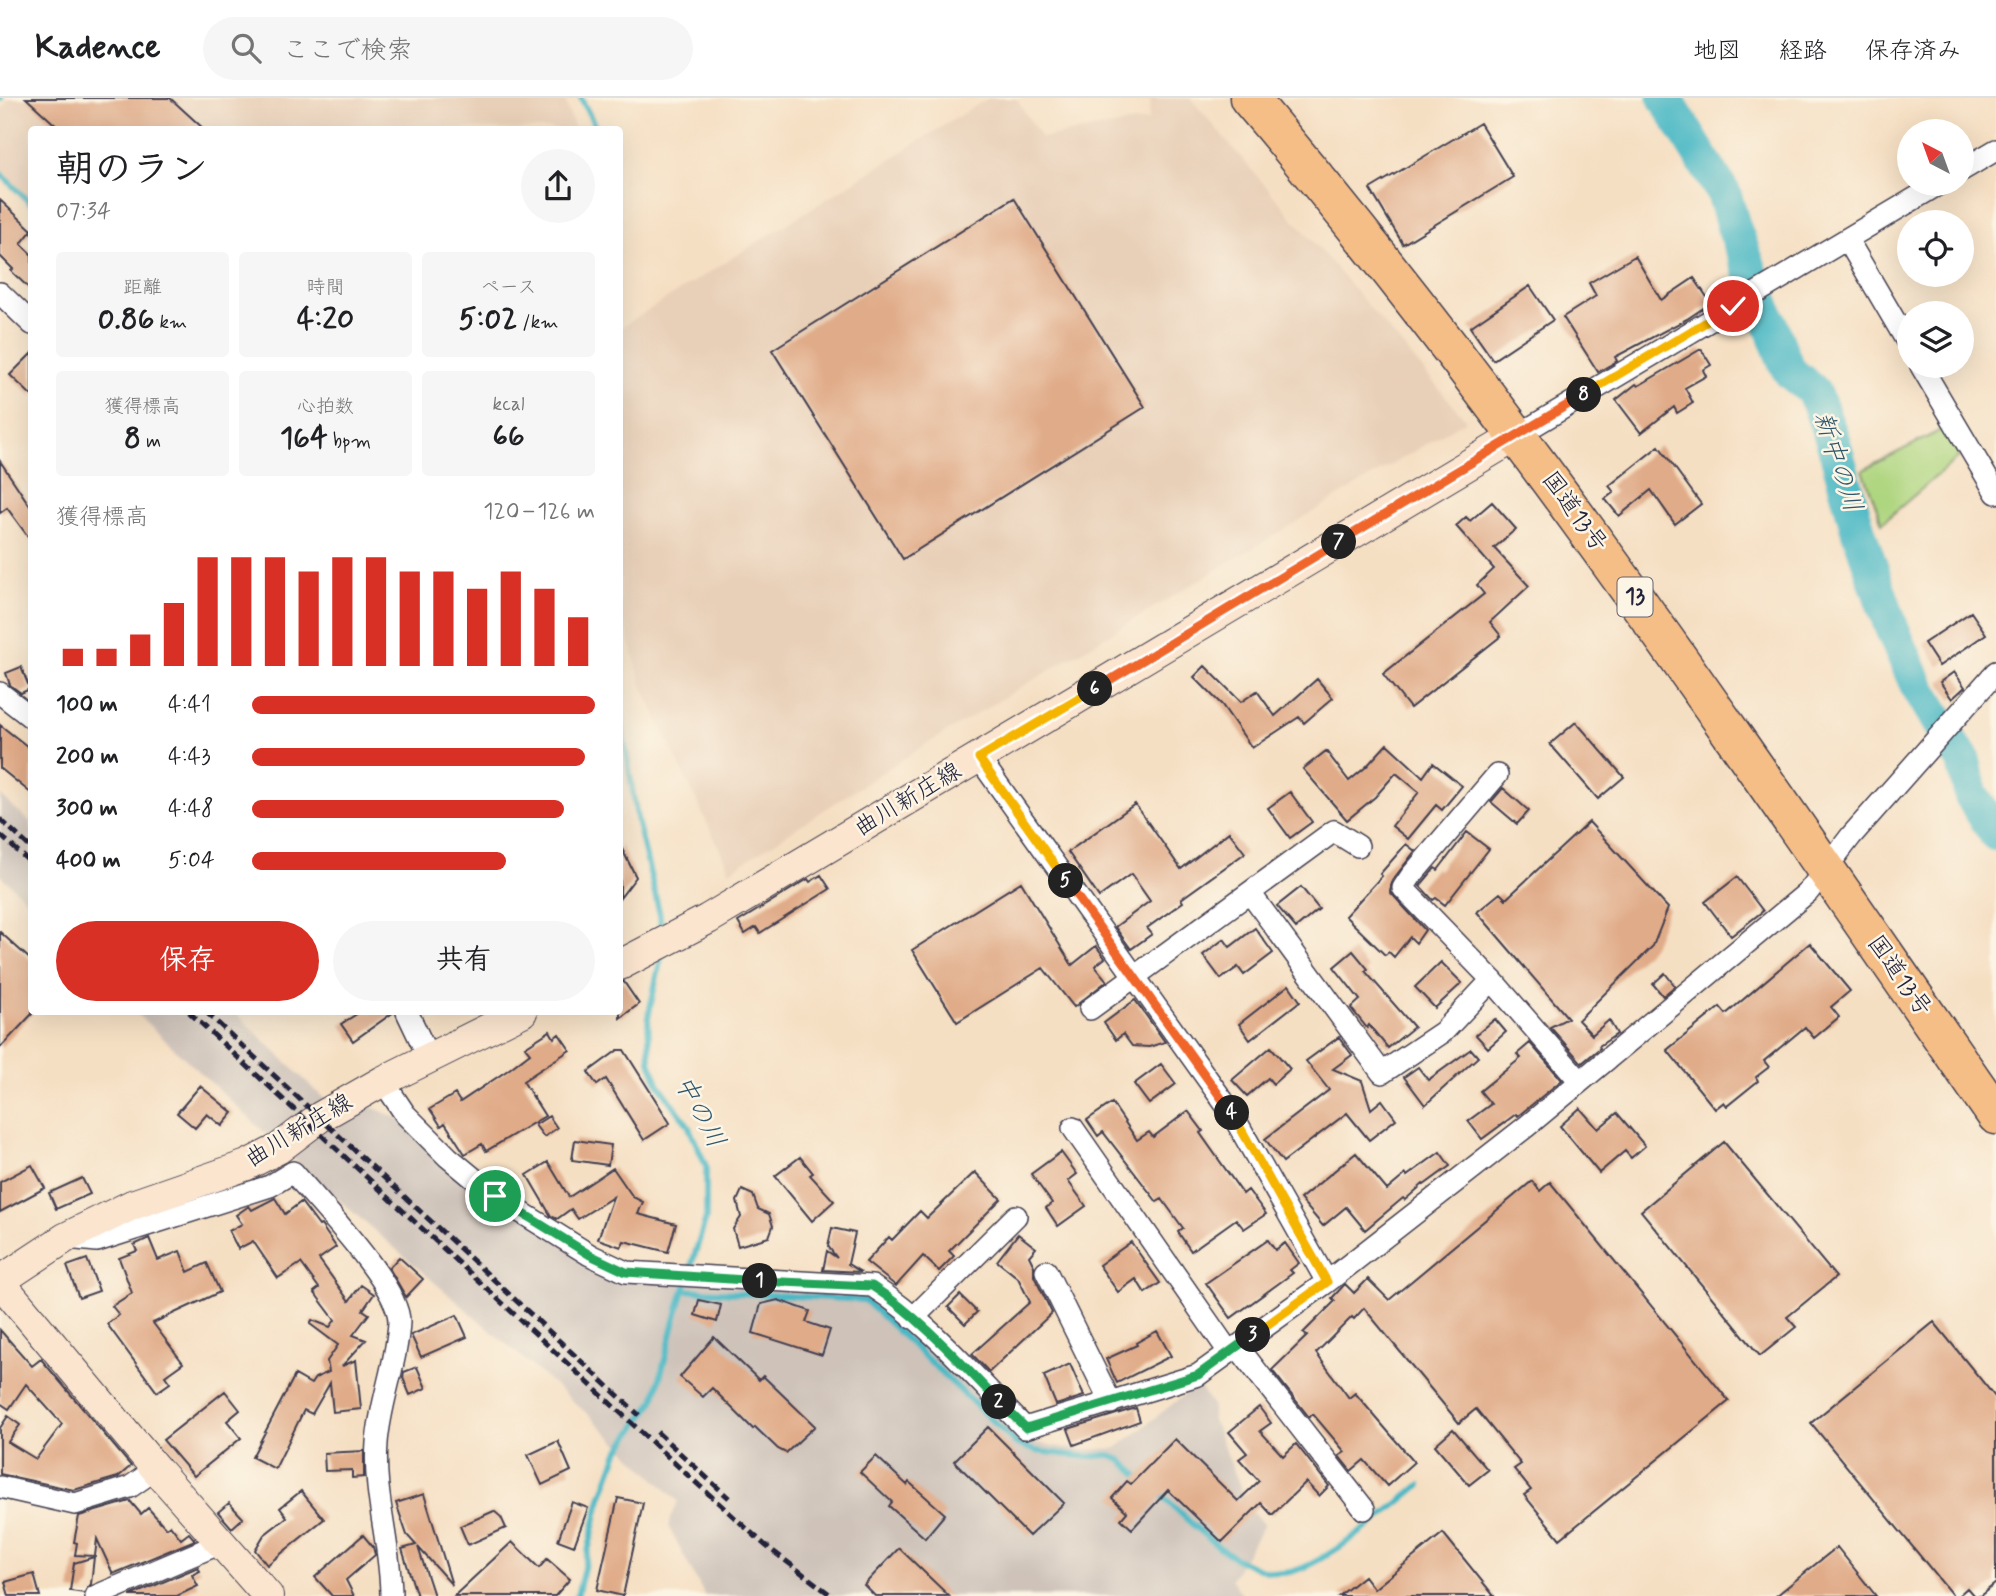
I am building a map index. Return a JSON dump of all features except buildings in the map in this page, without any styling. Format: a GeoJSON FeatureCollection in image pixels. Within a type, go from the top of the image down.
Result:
{"type":"FeatureCollection","features":[{"type":"Feature","properties":{"kind":"highway","name":"国道13号"},"geometry":{"type":"LineString","coordinates":[[1249,98],[1364,236],[1518,435],[1612,564],[1996,1115]]}},
{"type":"Feature","properties":{"kind":"main road","name":"曲川新庄線"},"geometry":{"type":"LineString","coordinates":[[623,964],[708,919],[1518,435]]}},
{"type":"Feature","properties":{"kind":"main road","name":"曲川新庄線"},"geometry":{"type":"LineString","coordinates":[[0,1282],[65,1238],[132,1205],[247,1165],[278,1149],[320,1117],[383,1081],[428,1056],[516,1015]]}},
{"type":"Feature","properties":{"kind":"main road"},"geometry":{"type":"LineString","coordinates":[[0,1282],[156,1469],[268,1596]]}},
{"type":"Feature","properties":{"kind":"street"},"geometry":{"type":"LineString","coordinates":[[1974,163],[1996,150]]}},
{"type":"Feature","properties":{"kind":"street"},"geometry":{"type":"LineString","coordinates":[[1518,435],[1919,196]]}},
{"type":"Feature","properties":{"kind":"street"},"geometry":{"type":"LineString","coordinates":[[1847,239],[1897,324]]}},
{"type":"Feature","properties":{"kind":"street"},"geometry":{"type":"LineString","coordinates":[[0,293],[28,320]]}},
{"type":"Feature","properties":{"kind":"street"},"geometry":{"type":"LineString","coordinates":[[1929,378],[1996,493]]}},
{"type":"Feature","properties":{"kind":"street"},"geometry":{"type":"LineString","coordinates":[[383,1081],[405,1114],[448,1157],[495,1196],[590,1255],[626,1272],[872,1286],[940,1342],[1026,1428],[1198,1375],[1327,1282],[1527,1126],[1808,892],[1851,836],[1996,672]]}},
{"type":"Feature","properties":{"kind":"street"},"geometry":{"type":"LineString","coordinates":[[0,694],[28,715]]}},
{"type":"Feature","properties":{"kind":"street"},"geometry":{"type":"LineString","coordinates":[[979,758],[1231,1112],[1327,1282]]}},
{"type":"Feature","properties":{"kind":"street"},"geometry":{"type":"LineString","coordinates":[[1497,775],[1411,876],[1404,888],[1492,980],[1580,1081]]}},
{"type":"Feature","properties":{"kind":"street"},"geometry":{"type":"LineString","coordinates":[[1090,1009],[1334,831],[1358,846]]}},
{"type":"Feature","properties":{"kind":"street"},"geometry":{"type":"LineString","coordinates":[[1250,892],[1382,1073],[1443,1032],[1492,980]]}},
{"type":"Feature","properties":{"kind":"street"},"geometry":{"type":"LineString","coordinates":[[408,1015],[428,1056]]}},
{"type":"Feature","properties":{"kind":"street"},"geometry":{"type":"LineString","coordinates":[[1073,1128],[1233,1349],[1364,1509]]}},
{"type":"Feature","properties":{"kind":"street"},"geometry":{"type":"LineString","coordinates":[[65,1238],[97,1241],[270,1186],[293,1172],[383,1279],[399,1320],[377,1442],[377,1480],[391,1574],[391,1596]]}},
{"type":"Feature","properties":{"kind":"street"},"geometry":{"type":"LineString","coordinates":[[912,1318],[1017,1216]]}},
{"type":"Feature","properties":{"kind":"street"},"geometry":{"type":"LineString","coordinates":[[1046,1271],[1111,1403]]}},
{"type":"Feature","properties":{"kind":"street"},"geometry":{"type":"LineString","coordinates":[[0,1487],[75,1504],[130,1487],[156,1469]]}},
{"type":"Feature","properties":{"kind":"street"},"geometry":{"type":"LineString","coordinates":[[96,1596],[221,1543]]}},
{"type":"Feature","properties":{"kind":"shaded area"},"geometry":{"type":"Polygon","coordinates":[[[9,98],[564,98],[574,126],[28,126],[28,198],[0,169],[0,113],[9,98]]]}},
{"type":"Feature","properties":{"kind":"shaded area"},"geometry":{"type":"Polygon","coordinates":[[[988,98],[1016,98],[1041,138],[1148,120],[1151,98],[1190,98],[1466,420],[915,751],[730,871],[643,688],[623,624],[623,326],[988,98]]]}},
{"type":"Feature","properties":{"kind":"shaded area"},"geometry":{"type":"Polygon","coordinates":[[[0,795],[28,820],[28,901],[0,875],[0,795]]]}},
{"type":"Feature","properties":{"kind":"shaded area"},"geometry":{"type":"Polygon","coordinates":[[[138,1015],[238,1015],[344,1118],[366,1105],[405,1121],[592,1265],[862,1294],[880,1301],[1026,1441],[1079,1450],[1117,1448],[1198,1384],[1212,1406],[1212,1418],[1250,1510],[1264,1525],[1231,1579],[1243,1596],[705,1596],[668,1526],[678,1501],[590,1416],[318,1182],[138,1015]]]}},
{"type":"Feature","properties":{"kind":"green space"},"geometry":{"type":"Polygon","coordinates":[[[1945,428],[1961,455],[1882,523],[1863,470],[1945,428]]]}},
{"type":"Feature","properties":{"kind":"waterway","name":"中の川"},"geometry":{"type":"LineString","coordinates":[[581,98],[595,126]]}},
{"type":"Feature","properties":{"kind":"waterway","name":"新中の川"},"geometry":{"type":"LineString","coordinates":[[1665,98],[1724,194],[1734,228],[1786,365],[1791,373],[1812,390],[1819,404],[1892,629],[1916,683],[1963,759],[1971,795],[1996,834]]}},
{"type":"Feature","properties":{"kind":"waterway"},"geometry":{"type":"LineString","coordinates":[[0,173],[28,201]]}},
{"type":"Feature","properties":{"kind":"waterway","name":"中の川"},"geometry":{"type":"LineString","coordinates":[[623,732],[638,824],[660,915],[661,935]]}},
{"type":"Feature","properties":{"kind":"waterway","name":"中の川"},"geometry":{"type":"LineString","coordinates":[[577,1596],[601,1498],[618,1452],[654,1401],[706,1218],[706,1166],[688,1125],[658,1083],[650,1061],[648,1018],[662,953]]}},
{"type":"Feature","properties":{"kind":"waterway"},"geometry":{"type":"LineString","coordinates":[[684,1290],[865,1300],[1017,1444],[1036,1451],[1088,1457],[1108,1455],[1121,1460],[1144,1481]]}},
{"type":"Feature","properties":{"kind":"waterway"},"geometry":{"type":"LineString","coordinates":[[1158,1492],[1226,1552],[1259,1569],[1281,1573],[1313,1563],[1333,1551],[1420,1485]]}},
{"type":"Feature","properties":{"kind":"railway"},"geometry":{"type":"LineString","coordinates":[[0,819],[28,845]]}},
{"type":"Feature","properties":{"kind":"railway"},"geometry":{"type":"LineString","coordinates":[[0,835],[28,860]]}},
{"type":"Feature","properties":{"kind":"railway"},"geometry":{"type":"LineString","coordinates":[[192,1015],[681,1469],[765,1545],[832,1596]]}},
{"type":"Feature","properties":{"kind":"railway"},"geometry":{"type":"LineString","coordinates":[[209,1015],[639,1415]]}},
{"type":"Feature","properties":{"kind":"railway"},"geometry":{"type":"LineString","coordinates":[[657,1432],[729,1498]]}},
{"type":"Feature","properties":{"kind":"route"},"geometry":{"type":"LineString","coordinates":[[495,1196],[590,1255],[626,1272],[872,1286],[940,1342],[1026,1428],[1198,1375],[1327,1282],[1231,1112],[979,758],[1733,306]]}}]}
